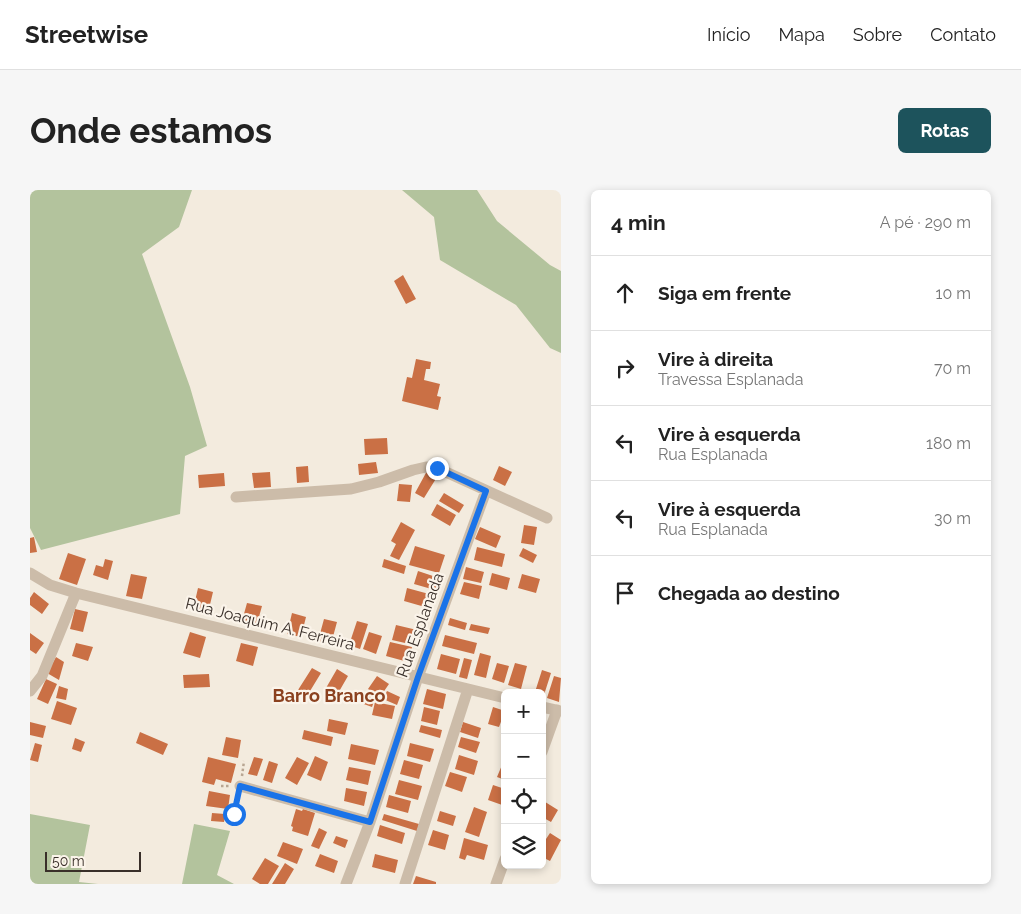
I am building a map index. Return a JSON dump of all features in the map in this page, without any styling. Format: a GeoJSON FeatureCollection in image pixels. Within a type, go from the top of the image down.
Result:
{"type":"FeatureCollection","features":[{"type":"Feature","properties":{"kind":"street"},"geometry":{"type":"LineString","coordinates":[[236,497],[351,489],[426,467],[437,468],[546,518]]}},
{"type":"Feature","properties":{"kind":"street","name":"Rua Esplanada"},"geometry":{"type":"LineString","coordinates":[[346,884],[370,822],[418,677],[486,491]]}},
{"type":"Feature","properties":{"kind":"street","name":"Rua Joaquim A. Ferreira"},"geometry":{"type":"LineString","coordinates":[[30,573],[50,585],[76,593],[501,697]]}},
{"type":"Feature","properties":{"kind":"street"},"geometry":{"type":"LineString","coordinates":[[30,691],[42,676],[76,593]]}},
{"type":"Feature","properties":{"kind":"street"},"geometry":{"type":"LineString","coordinates":[[405,884],[468,689]]}},
{"type":"Feature","properties":{"kind":"street"},"geometry":{"type":"LineString","coordinates":[[546,708],[559,711],[546,742]]}},
{"type":"Feature","properties":{"kind":"street"},"geometry":{"type":"LineString","coordinates":[[240,786],[370,822]]}},
{"type":"Feature","properties":{"kind":"street"},"geometry":{"type":"LineString","coordinates":[[496,884],[501,869]]}},
{"type":"Feature","properties":{"kind":"path"},"geometry":{"type":"LineString","coordinates":[[234,814],[240,786]]}},
{"type":"Feature","properties":{"kind":"green space"},"geometry":{"type":"Polygon","coordinates":[[[30,190],[192,190],[179,227],[142,254],[190,387],[207,446],[185,456],[180,514],[41,550],[30,528],[30,190]]]}},
{"type":"Feature","properties":{"kind":"green space"},"geometry":{"type":"Polygon","coordinates":[[[402,190],[477,190],[497,221],[550,265],[561,271],[561,353],[550,348],[516,305],[440,260],[434,217],[402,190]]]}},
{"type":"Feature","properties":{"kind":"green space"},"geometry":{"type":"Polygon","coordinates":[[[30,814],[90,825],[79,882],[98,884],[30,884],[30,814]]]}},
{"type":"Feature","properties":{"kind":"green space"},"geometry":{"type":"Polygon","coordinates":[[[194,824],[230,831],[217,875],[234,884],[182,884],[194,824]]]}},
{"type":"Feature","properties":{"kind":"building"},"geometry":{"type":"Polygon","coordinates":[[[403,275],[416,299],[406,304],[394,281],[403,275]]]}},
{"type":"Feature","properties":{"kind":"building"},"geometry":{"type":"Polygon","coordinates":[[[416,359],[431,362],[430,369],[426,369],[424,380],[440,384],[437,396],[441,397],[438,410],[402,401],[407,377],[412,378],[416,359]]]}},
{"type":"Feature","properties":{"kind":"building"},"geometry":{"type":"Polygon","coordinates":[[[387,438],[388,454],[365,455],[364,439],[387,438]]]}},
{"type":"Feature","properties":{"kind":"building"},"geometry":{"type":"Polygon","coordinates":[[[376,462],[378,473],[359,475],[358,464],[376,462]]]}},
{"type":"Feature","properties":{"kind":"building"},"geometry":{"type":"Polygon","coordinates":[[[308,466],[309,482],[297,483],[296,467],[308,466]]]}},
{"type":"Feature","properties":{"kind":"building"},"geometry":{"type":"Polygon","coordinates":[[[499,466],[512,472],[505,486],[493,480],[499,466]]]}},
{"type":"Feature","properties":{"kind":"building"},"geometry":{"type":"Polygon","coordinates":[[[427,471],[437,477],[424,498],[415,493],[427,471]]]}},
{"type":"Feature","properties":{"kind":"building"},"geometry":{"type":"Polygon","coordinates":[[[270,472],[271,487],[254,488],[252,473],[270,472]]]}},
{"type":"Feature","properties":{"kind":"building"},"geometry":{"type":"Polygon","coordinates":[[[224,473],[225,486],[199,488],[198,475],[224,473]]]}},
{"type":"Feature","properties":{"kind":"building"},"geometry":{"type":"Polygon","coordinates":[[[399,484],[412,485],[410,502],[397,501],[399,484]]]}},
{"type":"Feature","properties":{"kind":"building"},"geometry":{"type":"Polygon","coordinates":[[[444,493],[464,505],[459,513],[439,501],[444,493]]]}},
{"type":"Feature","properties":{"kind":"building"},"geometry":{"type":"Polygon","coordinates":[[[437,504],[456,515],[450,526],[431,515],[437,504]]]}},
{"type":"Feature","properties":{"kind":"building"},"geometry":{"type":"Polygon","coordinates":[[[401,522],[415,530],[399,560],[390,556],[396,544],[391,541],[401,522]]]}},
{"type":"Feature","properties":{"kind":"building"},"geometry":{"type":"Polygon","coordinates":[[[524,525],[537,527],[534,545],[521,543],[524,525]]]}},
{"type":"Feature","properties":{"kind":"building"},"geometry":{"type":"Polygon","coordinates":[[[480,527],[501,536],[496,548],[475,539],[480,527]]]}},
{"type":"Feature","properties":{"kind":"building"},"geometry":{"type":"Polygon","coordinates":[[[34,537],[37,552],[30,553],[30,538],[34,537]]]}},
{"type":"Feature","properties":{"kind":"building"},"geometry":{"type":"Polygon","coordinates":[[[415,546],[445,555],[439,573],[409,565],[415,546]]]}},
{"type":"Feature","properties":{"kind":"building"},"geometry":{"type":"Polygon","coordinates":[[[477,547],[505,554],[502,567],[474,560],[477,547]]]}},
{"type":"Feature","properties":{"kind":"building"},"geometry":{"type":"Polygon","coordinates":[[[523,548],[537,555],[533,563],[519,556],[523,548]]]}},
{"type":"Feature","properties":{"kind":"building"},"geometry":{"type":"Polygon","coordinates":[[[68,553],[86,559],[77,585],[59,579],[68,553]]]}},
{"type":"Feature","properties":{"kind":"building"},"geometry":{"type":"Polygon","coordinates":[[[105,559],[113,561],[108,580],[93,575],[96,565],[103,567],[105,559]]]}},
{"type":"Feature","properties":{"kind":"building"},"geometry":{"type":"Polygon","coordinates":[[[384,559],[406,566],[404,574],[382,567],[384,559]]]}},
{"type":"Feature","properties":{"kind":"building"},"geometry":{"type":"Polygon","coordinates":[[[466,567],[484,572],[481,583],[463,579],[466,567]]]}},
{"type":"Feature","properties":{"kind":"building"},"geometry":{"type":"Polygon","coordinates":[[[418,571],[439,578],[435,590],[414,584],[418,571]]]}},
{"type":"Feature","properties":{"kind":"building"},"geometry":{"type":"Polygon","coordinates":[[[492,573],[510,578],[507,590],[489,585],[492,573]]]}},
{"type":"Feature","properties":{"kind":"building"},"geometry":{"type":"Polygon","coordinates":[[[131,574],[147,577],[142,599],[126,596],[131,574]]]}},
{"type":"Feature","properties":{"kind":"building"},"geometry":{"type":"Polygon","coordinates":[[[522,574],[540,579],[536,593],[518,588],[522,574]]]}},
{"type":"Feature","properties":{"kind":"building"},"geometry":{"type":"Polygon","coordinates":[[[464,582],[482,586],[479,599],[460,594],[464,582]]]}},
{"type":"Feature","properties":{"kind":"building"},"geometry":{"type":"Polygon","coordinates":[[[198,588],[213,592],[208,613],[193,610],[198,588]]]}},
{"type":"Feature","properties":{"kind":"building"},"geometry":{"type":"Polygon","coordinates":[[[407,588],[429,594],[425,607],[404,601],[407,588]]]}},
{"type":"Feature","properties":{"kind":"building"},"geometry":{"type":"Polygon","coordinates":[[[34,592],[49,604],[42,614],[30,605],[30,598],[34,592]]]}},
{"type":"Feature","properties":{"kind":"building"},"geometry":{"type":"Polygon","coordinates":[[[247,603],[262,606],[257,624],[242,621],[247,603]]]}},
{"type":"Feature","properties":{"kind":"building"},"geometry":{"type":"Polygon","coordinates":[[[75,609],[88,612],[83,632],[70,629],[75,609]]]}},
{"type":"Feature","properties":{"kind":"building"},"geometry":{"type":"Polygon","coordinates":[[[292,613],[306,617],[301,637],[287,634],[292,613]]]}},
{"type":"Feature","properties":{"kind":"building"},"geometry":{"type":"Polygon","coordinates":[[[450,618],[467,623],[465,630],[448,625],[450,618]]]}},
{"type":"Feature","properties":{"kind":"building"},"geometry":{"type":"Polygon","coordinates":[[[324,619],[337,622],[331,644],[318,641],[324,619]]]}},
{"type":"Feature","properties":{"kind":"building"},"geometry":{"type":"Polygon","coordinates":[[[357,621],[368,624],[360,649],[349,645],[357,621]]]}},
{"type":"Feature","properties":{"kind":"building"},"geometry":{"type":"Polygon","coordinates":[[[471,624],[490,628],[488,634],[469,630],[471,624]]]}},
{"type":"Feature","properties":{"kind":"building"},"geometry":{"type":"Polygon","coordinates":[[[396,625],[417,630],[414,645],[392,640],[396,625]]]}},
{"type":"Feature","properties":{"kind":"building"},"geometry":{"type":"Polygon","coordinates":[[[190,632],[206,637],[200,658],[183,653],[190,632]]]}},
{"type":"Feature","properties":{"kind":"building"},"geometry":{"type":"Polygon","coordinates":[[[369,632],[382,636],[376,654],[363,649],[369,632]]]}},
{"type":"Feature","properties":{"kind":"building"},"geometry":{"type":"Polygon","coordinates":[[[30,633],[44,643],[36,654],[30,650],[30,633]]]}},
{"type":"Feature","properties":{"kind":"building"},"geometry":{"type":"Polygon","coordinates":[[[445,635],[477,643],[474,654],[442,646],[445,635]]]}},
{"type":"Feature","properties":{"kind":"building"},"geometry":{"type":"Polygon","coordinates":[[[390,642],[412,647],[408,662],[386,656],[390,642]]]}},
{"type":"Feature","properties":{"kind":"building"},"geometry":{"type":"Polygon","coordinates":[[[76,643],[93,647],[88,661],[72,656],[76,643]]]}},
{"type":"Feature","properties":{"kind":"building"},"geometry":{"type":"Polygon","coordinates":[[[241,643],[258,647],[253,666],[236,661],[241,643]]]}},
{"type":"Feature","properties":{"kind":"building"},"geometry":{"type":"Polygon","coordinates":[[[480,653],[491,656],[486,678],[474,675],[480,653]]]}},
{"type":"Feature","properties":{"kind":"building"},"geometry":{"type":"Polygon","coordinates":[[[441,654],[460,659],[456,674],[437,669],[441,654]]]}},
{"type":"Feature","properties":{"kind":"building"},"geometry":{"type":"Polygon","coordinates":[[[56,657],[64,662],[59,680],[47,673],[56,657]]]}},
{"type":"Feature","properties":{"kind":"building"},"geometry":{"type":"Polygon","coordinates":[[[464,658],[472,660],[467,679],[459,677],[464,658]]]}},
{"type":"Feature","properties":{"kind":"building"},"geometry":{"type":"Polygon","coordinates":[[[497,663],[509,666],[504,683],[492,679],[497,663]]]}},
{"type":"Feature","properties":{"kind":"building"},"geometry":{"type":"Polygon","coordinates":[[[515,663],[527,666],[521,689],[508,685],[515,663]]]}},
{"type":"Feature","properties":{"kind":"building"},"geometry":{"type":"Polygon","coordinates":[[[312,668],[321,673],[307,696],[298,690],[312,668]]]}},
{"type":"Feature","properties":{"kind":"building"},"geometry":{"type":"Polygon","coordinates":[[[337,669],[348,676],[337,695],[326,688],[337,669]]]}},
{"type":"Feature","properties":{"kind":"building"},"geometry":{"type":"Polygon","coordinates":[[[542,670],[551,673],[546,689],[536,689],[542,670]]]}},
{"type":"Feature","properties":{"kind":"building"},"geometry":{"type":"Polygon","coordinates":[[[209,674],[210,687],[184,688],[183,675],[209,674]]]}},
{"type":"Feature","properties":{"kind":"building"},"geometry":{"type":"Polygon","coordinates":[[[377,676],[389,684],[380,697],[368,689],[377,676]]]}},
{"type":"Feature","properties":{"kind":"building"},"geometry":{"type":"Polygon","coordinates":[[[554,676],[561,678],[559,702],[547,698],[554,676]]]}},
{"type":"Feature","properties":{"kind":"building"},"geometry":{"type":"Polygon","coordinates":[[[46,679],[57,684],[48,704],[37,699],[46,679]]]}},
{"type":"Feature","properties":{"kind":"building"},"geometry":{"type":"Polygon","coordinates":[[[59,686],[68,689],[66,700],[56,698],[59,686]]]}},
{"type":"Feature","properties":{"kind":"building"},"geometry":{"type":"Polygon","coordinates":[[[427,689],[446,694],[443,709],[423,704],[427,689]]]}},
{"type":"Feature","properties":{"kind":"building"},"geometry":{"type":"Polygon","coordinates":[[[387,691],[400,697],[397,705],[383,699],[387,691]]]}},
{"type":"Feature","properties":{"kind":"building"},"geometry":{"type":"Polygon","coordinates":[[[364,694],[375,698],[372,707],[361,703],[364,694]]]}},
{"type":"Feature","properties":{"kind":"building"},"geometry":{"type":"Polygon","coordinates":[[[57,701],[77,708],[71,725],[51,719],[57,701]]]}},
{"type":"Feature","properties":{"kind":"building"},"geometry":{"type":"Polygon","coordinates":[[[375,702],[395,706],[392,719],[372,715],[375,702]]]}},
{"type":"Feature","properties":{"kind":"building"},"geometry":{"type":"Polygon","coordinates":[[[424,707],[440,711],[437,725],[421,721],[424,707]]]}},
{"type":"Feature","properties":{"kind":"building"},"geometry":{"type":"Polygon","coordinates":[[[493,707],[501,710],[499,727],[488,724],[493,707]]]}},
{"type":"Feature","properties":{"kind":"building"},"geometry":{"type":"Polygon","coordinates":[[[329,719],[348,723],[345,735],[327,731],[329,719]]]}},
{"type":"Feature","properties":{"kind":"building"},"geometry":{"type":"Polygon","coordinates":[[[30,722],[46,726],[43,738],[30,735],[30,722]]]}},
{"type":"Feature","properties":{"kind":"building"},"geometry":{"type":"Polygon","coordinates":[[[463,722],[481,728],[478,738],[460,732],[463,722]]]}},
{"type":"Feature","properties":{"kind":"building"},"geometry":{"type":"Polygon","coordinates":[[[421,725],[442,730],[440,738],[419,732],[421,725]]]}},
{"type":"Feature","properties":{"kind":"building"},"geometry":{"type":"Polygon","coordinates":[[[304,730],[333,737],[331,746],[302,739],[304,730]]]}},
{"type":"Feature","properties":{"kind":"building"},"geometry":{"type":"Polygon","coordinates":[[[140,732],[168,744],[163,755],[136,743],[140,732]]]}},
{"type":"Feature","properties":{"kind":"building"},"geometry":{"type":"Polygon","coordinates":[[[226,737],[241,740],[238,758],[222,755],[226,737]]]}},
{"type":"Feature","properties":{"kind":"building"},"geometry":{"type":"Polygon","coordinates":[[[461,737],[480,742],[476,753],[458,747],[461,737]]]}},
{"type":"Feature","properties":{"kind":"building"},"geometry":{"type":"Polygon","coordinates":[[[75,738],[85,742],[81,752],[72,749],[75,738]]]}},
{"type":"Feature","properties":{"kind":"building"},"geometry":{"type":"Polygon","coordinates":[[[35,743],[42,745],[38,762],[30,760],[35,743]]]}},
{"type":"Feature","properties":{"kind":"building"},"geometry":{"type":"Polygon","coordinates":[[[410,743],[434,749],[430,762],[407,756],[410,743]]]}},
{"type":"Feature","properties":{"kind":"building"},"geometry":{"type":"Polygon","coordinates":[[[351,744],[379,750],[375,765],[348,759],[351,744]]]}},
{"type":"Feature","properties":{"kind":"building"},"geometry":{"type":"Polygon","coordinates":[[[459,755],[478,761],[474,775],[455,769],[459,755]]]}},
{"type":"Feature","properties":{"kind":"building"},"geometry":{"type":"Polygon","coordinates":[[[315,756],[328,762],[321,781],[307,775],[315,756]]]}},
{"type":"Feature","properties":{"kind":"building"},"geometry":{"type":"Polygon","coordinates":[[[208,757],[236,764],[231,783],[216,779],[214,785],[202,782],[208,757]]]}},
{"type":"Feature","properties":{"kind":"building"},"geometry":{"type":"Polygon","coordinates":[[[254,757],[263,759],[257,776],[248,774],[254,757]]]}},
{"type":"Feature","properties":{"kind":"building"},"geometry":{"type":"Polygon","coordinates":[[[297,757],[309,763],[297,785],[285,778],[297,757]]]}},
{"type":"Feature","properties":{"kind":"building"},"geometry":{"type":"Polygon","coordinates":[[[404,760],[423,765],[419,779],[400,774],[404,760]]]}},
{"type":"Feature","properties":{"kind":"building"},"geometry":{"type":"Polygon","coordinates":[[[269,761],[278,764],[272,783],[263,780],[269,761]]]}},
{"type":"Feature","properties":{"kind":"building"},"geometry":{"type":"Polygon","coordinates":[[[349,767],[371,771],[368,785],[346,780],[349,767]]]}},
{"type":"Feature","properties":{"kind":"building"},"geometry":{"type":"Polygon","coordinates":[[[501,767],[501,778],[497,777],[501,767]]]}},
{"type":"Feature","properties":{"kind":"building"},"geometry":{"type":"Polygon","coordinates":[[[450,772],[467,777],[462,792],[445,786],[450,772]]]}},
{"type":"Feature","properties":{"kind":"building"},"geometry":{"type":"Polygon","coordinates":[[[399,780],[422,786],[418,800],[395,794],[399,780]]]}},
{"type":"Feature","properties":{"kind":"building"},"geometry":{"type":"Polygon","coordinates":[[[493,785],[501,788],[501,805],[488,800],[493,785]]]}},
{"type":"Feature","properties":{"kind":"building"},"geometry":{"type":"Polygon","coordinates":[[[346,788],[367,792],[364,806],[344,801],[346,788]]]}},
{"type":"Feature","properties":{"kind":"building"},"geometry":{"type":"Polygon","coordinates":[[[209,791],[230,795],[228,809],[206,806],[209,791]]]}},
{"type":"Feature","properties":{"kind":"building"},"geometry":{"type":"Polygon","coordinates":[[[389,795],[411,801],[408,813],[386,807],[389,795]]]}},
{"type":"Feature","properties":{"kind":"building"},"geometry":{"type":"Polygon","coordinates":[[[546,802],[558,810],[551,822],[546,819],[546,802]]]}},
{"type":"Feature","properties":{"kind":"building"},"geometry":{"type":"Polygon","coordinates":[[[474,807],[487,812],[479,837],[465,832],[474,807]]]}},
{"type":"Feature","properties":{"kind":"building"},"geometry":{"type":"Polygon","coordinates":[[[296,809],[315,813],[308,836],[292,831],[293,827],[291,826],[296,809]]]}},
{"type":"Feature","properties":{"kind":"building"},"geometry":{"type":"Polygon","coordinates":[[[440,811],[456,816],[453,826],[437,821],[440,811]]]}},
{"type":"Feature","properties":{"kind":"building"},"geometry":{"type":"Polygon","coordinates":[[[212,813],[225,814],[224,822],[211,821],[212,813]]]}},
{"type":"Feature","properties":{"kind":"building"},"geometry":{"type":"Polygon","coordinates":[[[384,814],[419,824],[417,831],[382,820],[384,814]]]}},
{"type":"Feature","properties":{"kind":"building"},"geometry":{"type":"Polygon","coordinates":[[[380,825],[405,833],[402,844],[377,836],[380,825]]]}},
{"type":"Feature","properties":{"kind":"building"},"geometry":{"type":"Polygon","coordinates":[[[319,828],[327,832],[319,849],[311,846],[319,828]]]}},
{"type":"Feature","properties":{"kind":"building"},"geometry":{"type":"Polygon","coordinates":[[[433,830],[449,835],[445,850],[428,845],[433,830]]]}},
{"type":"Feature","properties":{"kind":"building"},"geometry":{"type":"Polygon","coordinates":[[[550,833],[561,840],[550,861],[546,859],[546,839],[550,833]]]}},
{"type":"Feature","properties":{"kind":"building"},"geometry":{"type":"Polygon","coordinates":[[[336,836],[348,840],[345,848],[333,843],[336,836]]]}},
{"type":"Feature","properties":{"kind":"building"},"geometry":{"type":"Polygon","coordinates":[[[464,838],[488,845],[484,860],[467,855],[465,860],[459,858],[464,838]]]}},
{"type":"Feature","properties":{"kind":"building"},"geometry":{"type":"Polygon","coordinates":[[[283,842],[303,849],[297,864],[277,856],[283,842]]]}},
{"type":"Feature","properties":{"kind":"building"},"geometry":{"type":"Polygon","coordinates":[[[320,854],[338,861],[334,873],[315,866],[320,854]]]}},
{"type":"Feature","properties":{"kind":"building"},"geometry":{"type":"Polygon","coordinates":[[[375,854],[398,860],[395,873],[372,867],[375,854]]]}},
{"type":"Feature","properties":{"kind":"building"},"geometry":{"type":"Polygon","coordinates":[[[265,858],[279,866],[268,884],[260,884],[252,879],[265,858]]]}},
{"type":"Feature","properties":{"kind":"building"},"geometry":{"type":"Polygon","coordinates":[[[285,863],[294,869],[285,884],[272,884],[285,863]]]}},
{"type":"Feature","properties":{"kind":"building"},"geometry":{"type":"Polygon","coordinates":[[[416,876],[436,882],[436,884],[413,884],[416,876]]]}},
{"type":"Feature","properties":{"kind":"district","name":"Barro Branco"},"geometry":{"type":"Point","coordinates":[329,695]}},
{"type":"Feature","properties":{"kind":"route"},"geometry":{"type":"LineString","coordinates":[[234,814],[240,786],[370,822],[418,677],[486,491],[437,468]]}}]}
